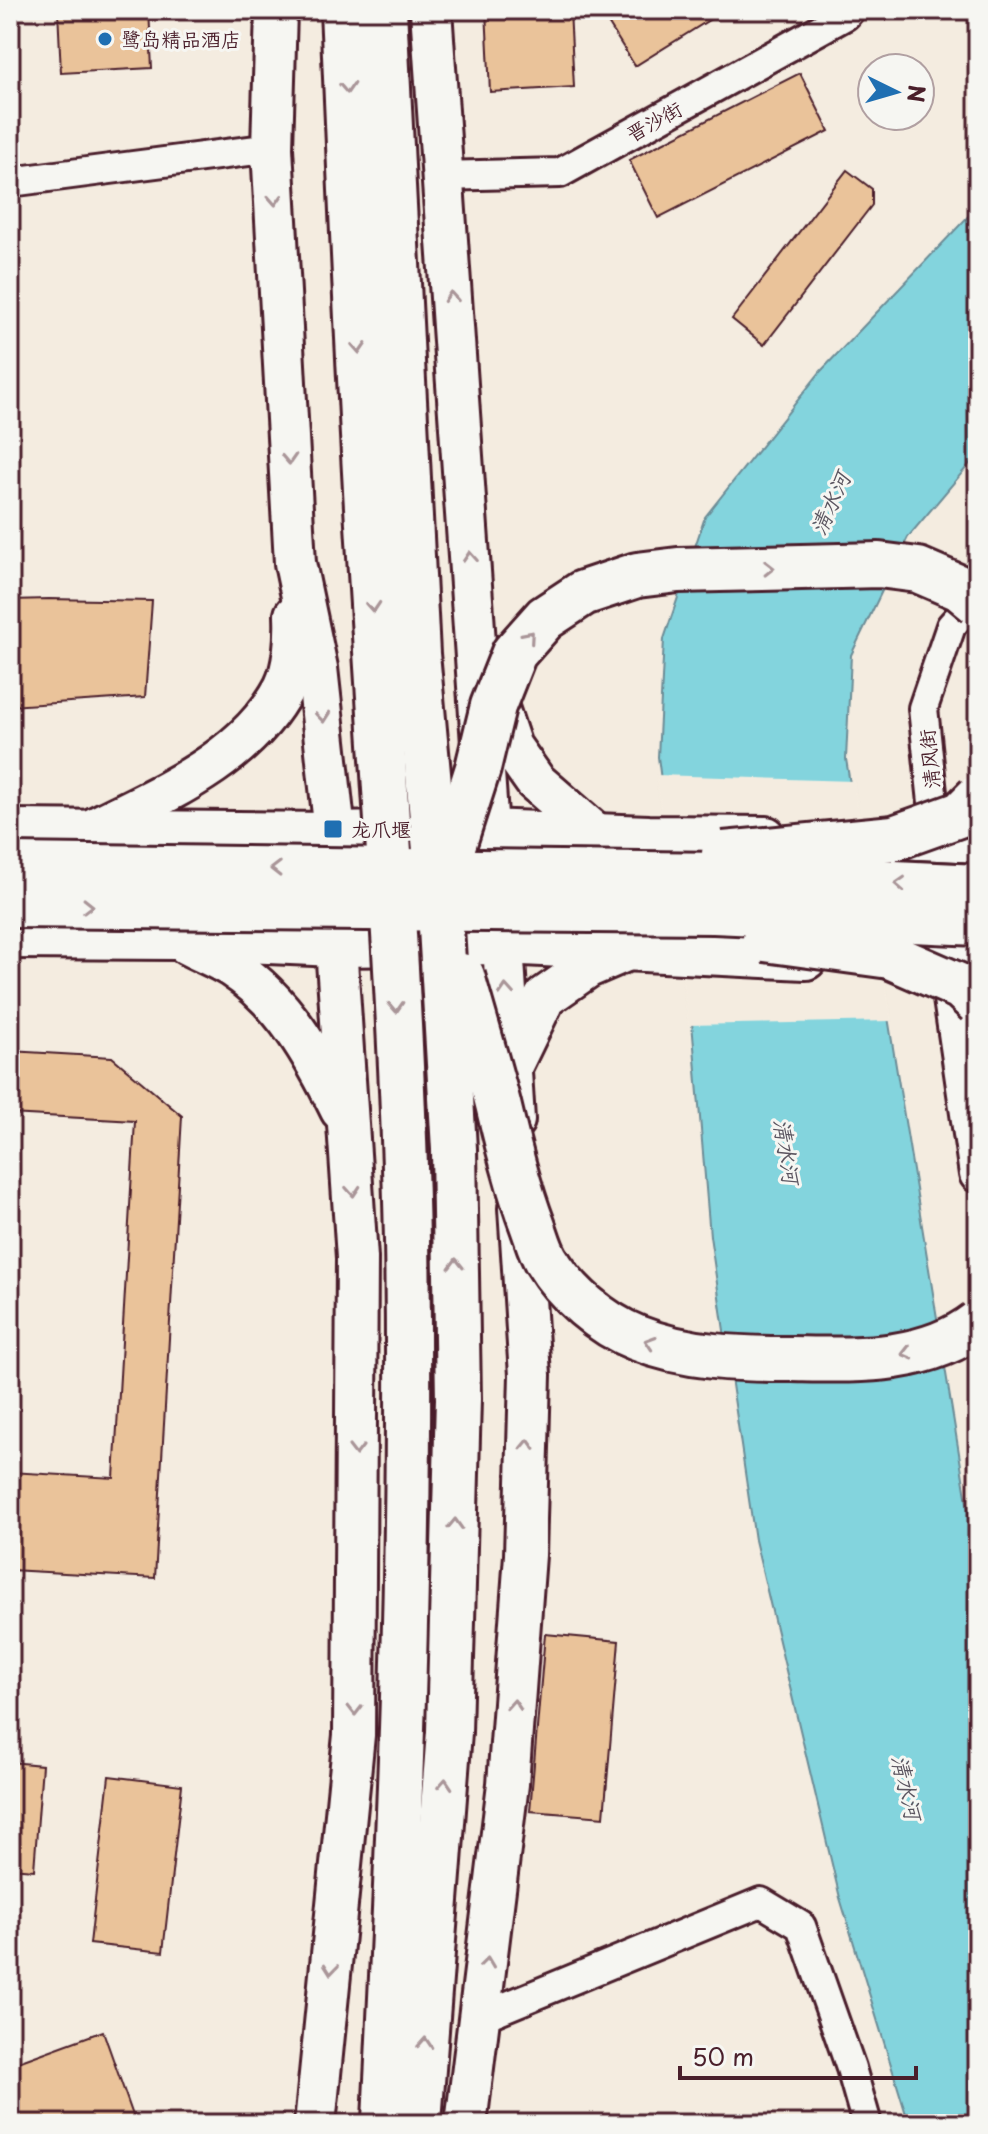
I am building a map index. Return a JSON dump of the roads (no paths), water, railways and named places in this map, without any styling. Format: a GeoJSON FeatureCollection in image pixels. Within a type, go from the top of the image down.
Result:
{"type":"FeatureCollection","features":[{"type":"Feature","properties":{"kind":"main road"},"geometry":{"type":"LineString","coordinates":[[88,831],[170,790],[221,758],[263,720],[285,685],[291,660],[296,635],[295,563],[272,148],[276,10]]}},
{"type":"Feature","properties":{"kind":"main road"},"geometry":{"type":"LineString","coordinates":[[343,10],[368,536],[391,890],[407,1234],[409,1493],[401,1818],[402,2120],[449,1732],[458,1399],[454,1149],[439,893],[417,654],[384,10]]}},
{"type":"Feature","properties":{"kind":"main road"},"geometry":{"type":"LineString","coordinates":[[431,10],[488,830],[503,944],[530,1375],[525,1555],[508,1784],[466,2124]]}},
{"type":"Feature","properties":{"kind":"main road"},"geometry":{"type":"LineString","coordinates":[[295,563],[317,668],[335,833],[336,946],[357,1258],[354,1735],[315,2124]]}},
{"type":"Feature","properties":{"kind":"main road"},"geometry":{"type":"LineString","coordinates":[[978,603],[960,588],[918,570],[879,565],[678,570],[637,575],[583,593],[545,618],[514,653],[493,706],[478,768],[439,893],[494,1087],[518,1188],[544,1258],[567,1290],[578,1299],[635,1337],[680,1352],[722,1359],[870,1360],[936,1346],[978,1323]]}},
{"type":"Feature","properties":{"kind":"main road"},"geometry":{"type":"LineString","coordinates":[[474,600],[495,698],[511,747],[535,781],[596,834]]}},
{"type":"Feature","properties":{"kind":"main road"},"geometry":{"type":"LineString","coordinates":[[539,891],[894,838],[961,814],[978,797]]}},
{"type":"Feature","properties":{"kind":"main road"},"geometry":{"type":"LineString","coordinates":[[10,830],[335,833],[488,830],[978,842]]}},
{"type":"Feature","properties":{"kind":"main road"},"geometry":{"type":"LineString","coordinates":[[10,866],[539,891],[714,911],[978,923]]}},
{"type":"Feature","properties":{"kind":"main road"},"geometry":{"type":"LineString","coordinates":[[10,905],[539,891],[724,875],[978,887]]}},
{"type":"Feature","properties":{"kind":"main road"},"geometry":{"type":"LineString","coordinates":[[539,891],[890,956],[961,987],[978,1003]]}},
{"type":"Feature","properties":{"kind":"main road"},"geometry":{"type":"LineString","coordinates":[[10,938],[177,939],[336,946],[503,944],[962,966]]}},
{"type":"Feature","properties":{"kind":"main road"},"geometry":{"type":"LineString","coordinates":[[177,939],[231,967],[265,993],[294,1028],[320,1068],[348,1126]]}},
{"type":"Feature","properties":{"kind":"main road"},"geometry":{"type":"LineString","coordinates":[[511,1067],[545,997],[588,967],[636,951]]}},
{"type":"Feature","properties":{"kind":"street","name":"晋沙街"},"geometry":{"type":"LineString","coordinates":[[441,176],[560,173],[850,10]]}},
{"type":"Feature","properties":{"kind":"street"},"geometry":{"type":"LineString","coordinates":[[10,182],[272,148]]}},
{"type":"Feature","properties":{"kind":"street","name":"清风街"},"geometry":{"type":"LineString","coordinates":[[937,840],[923,708],[951,626],[978,596]]}},
{"type":"Feature","properties":{"kind":"street"},"geometry":{"type":"LineString","coordinates":[[962,966],[978,1174]]}},
{"type":"Feature","properties":{"kind":"street"},"geometry":{"type":"LineString","coordinates":[[481,2017],[761,1902],[801,1926],[851,2068],[867,2124]]}},
{"type":"Feature","properties":{"kind":"water","name":"清水河"},"geometry":{"type":"Polygon","coordinates":[[[978,206],[978,454],[908,537],[851,655],[846,759],[978,1570],[978,2124],[909,2124],[840,1898],[755,1540],[710,1236],[691,1011],[658,757],[664,639],[705,517],[821,371],[978,206]]]}},
{"type":"Feature","properties":{"kind":"place","name":"鹭岛精品酒店"},"geometry":{"type":"Point","coordinates":[105,39]}},
{"type":"Feature","properties":{"kind":"place","name":"龙爪堰"},"geometry":{"type":"Point","coordinates":[333,829]}}]}
